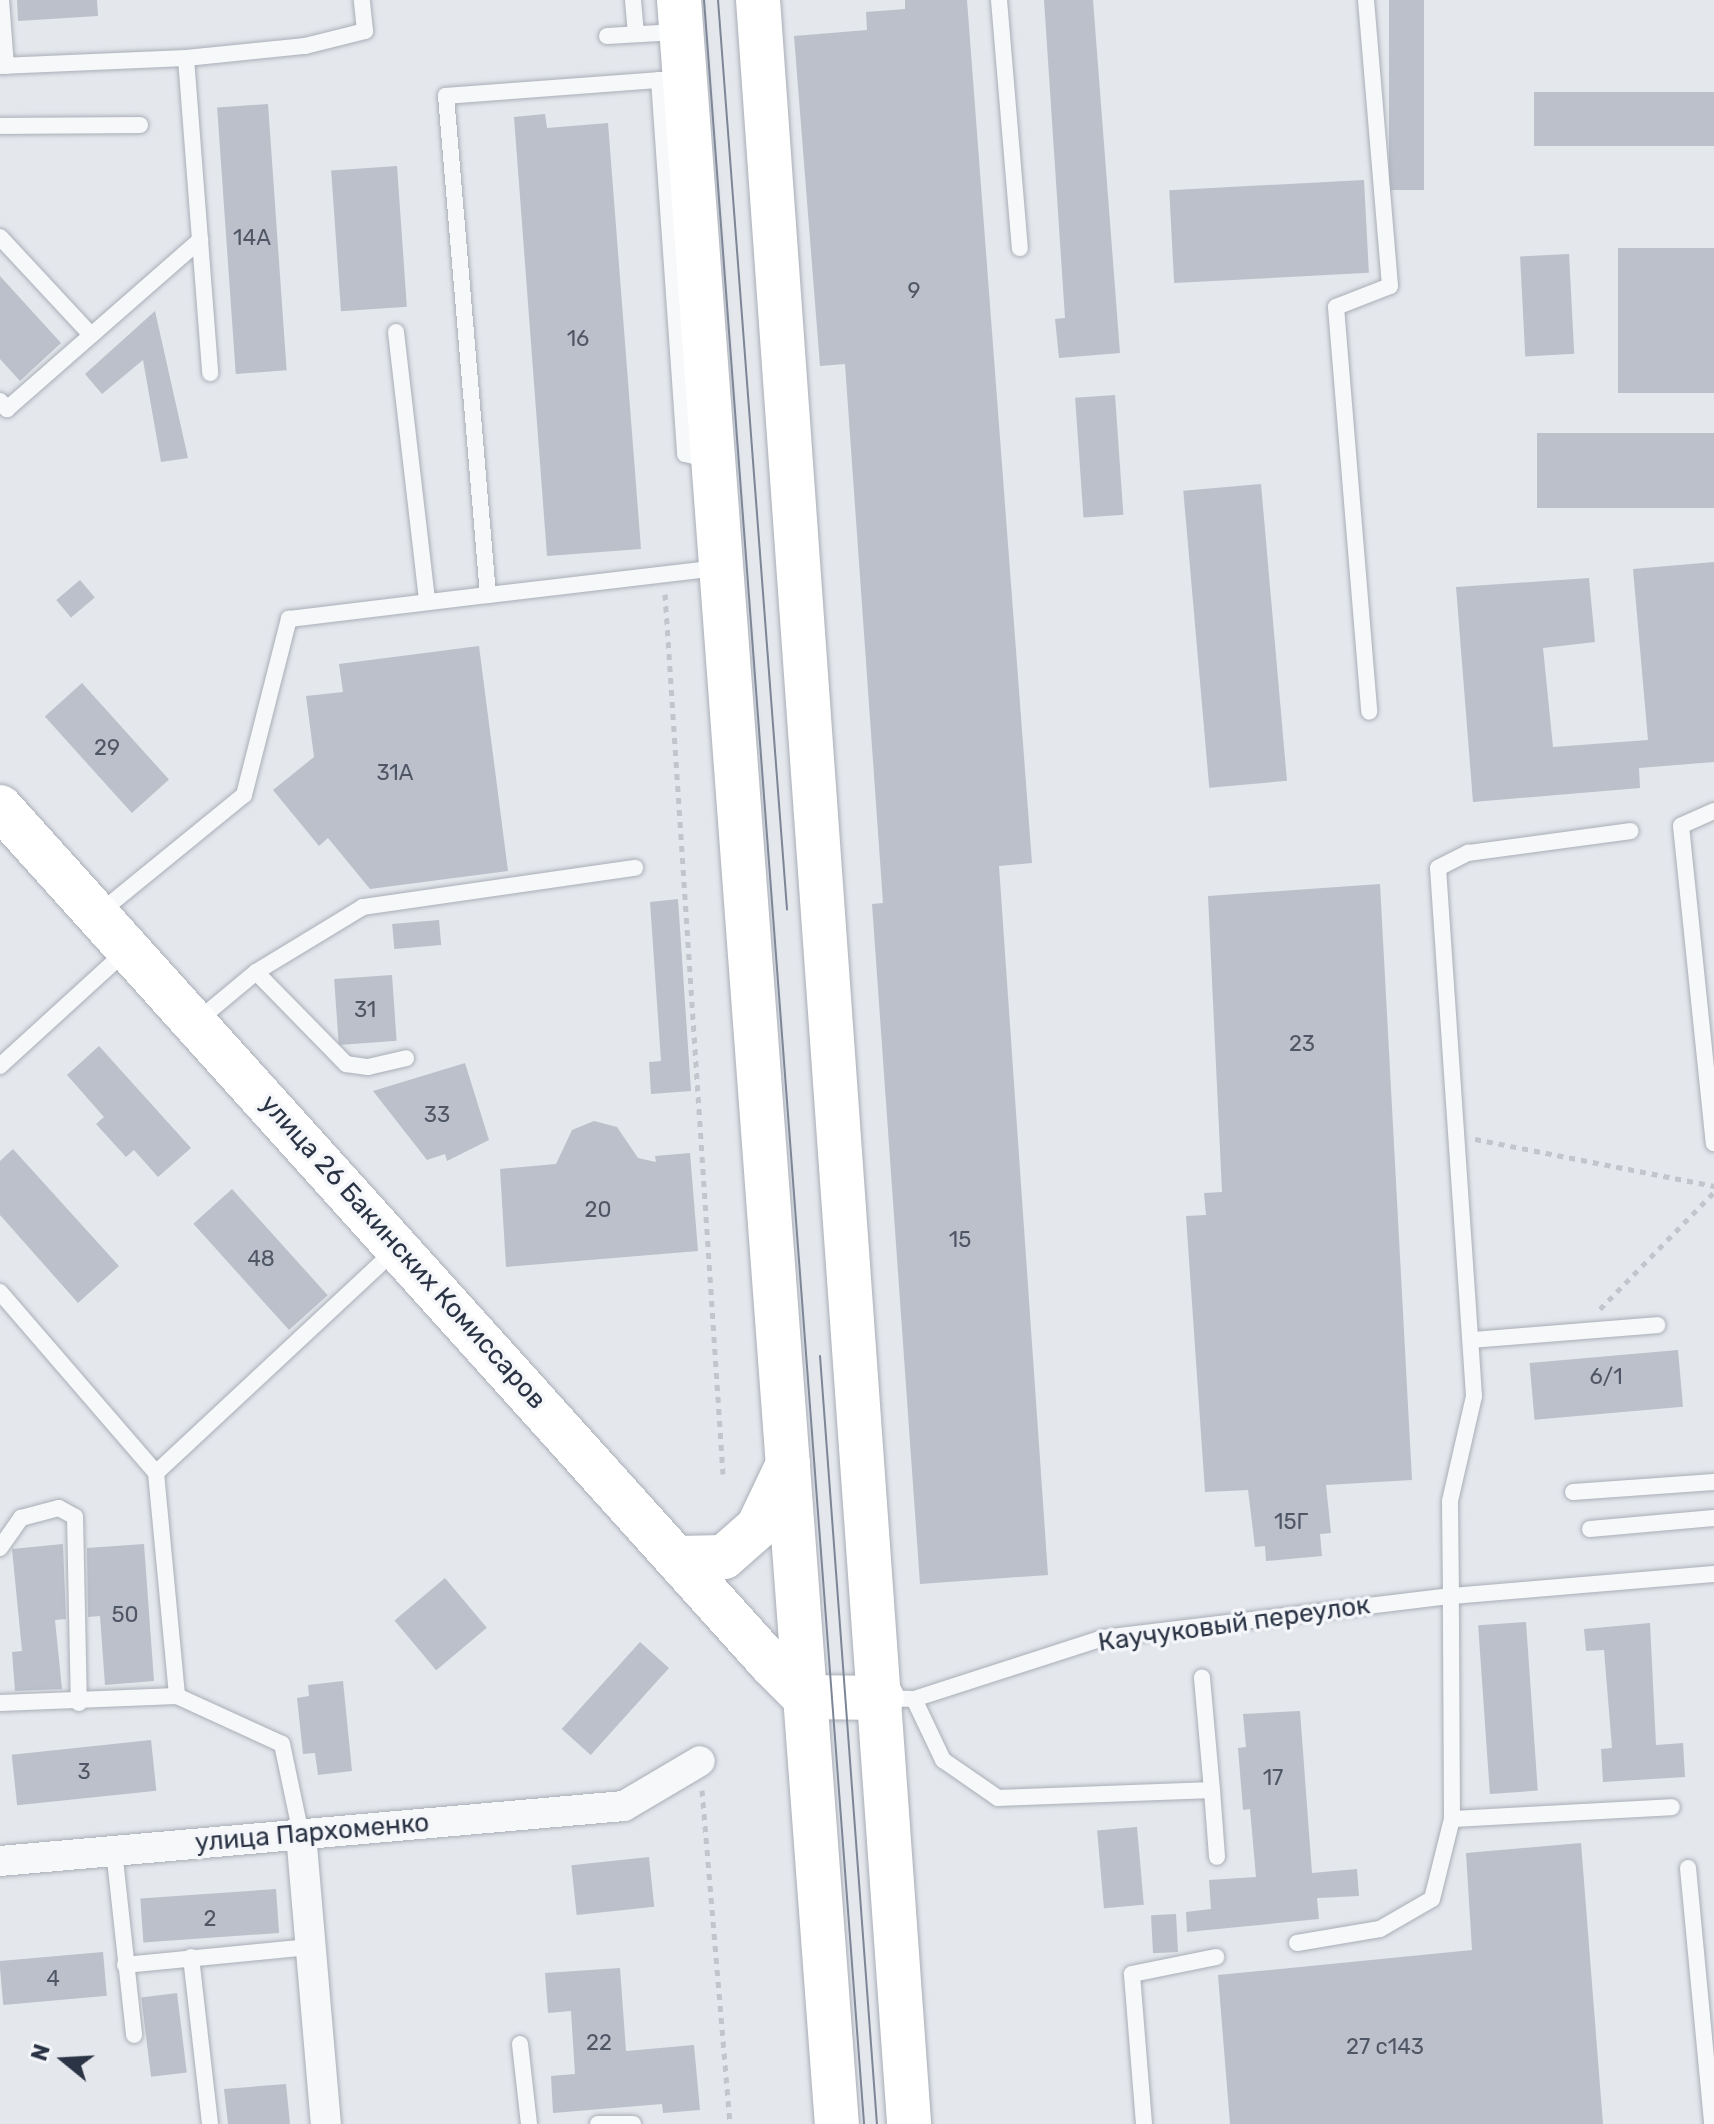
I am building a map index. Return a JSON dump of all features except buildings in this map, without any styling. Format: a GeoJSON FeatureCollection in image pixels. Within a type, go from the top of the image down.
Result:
{"type":"FeatureCollection","features":[{"type":"Feature","properties":{"kind":"main road"},"geometry":{"type":"LineString","coordinates":[[758,0],[797,606],[898,1698],[909,2124]]}},
{"type":"Feature","properties":{"kind":"main road"},"geometry":{"type":"LineString","coordinates":[[664,22],[712,461],[790,1458],[804,1697],[837,2124]]}},
{"type":"Feature","properties":{"kind":"main road","name":"улица 26 Бакинских Комиссаров"},"geometry":{"type":"LineString","coordinates":[[0,807],[804,1697]]}},
{"type":"Feature","properties":{"kind":"main road"},"geometry":{"type":"LineString","coordinates":[[677,1558],[724,1557],[758,1527],[790,1458]]}},
{"type":"Feature","properties":{"kind":"main road"},"geometry":{"type":"LineString","coordinates":[[804,1697],[898,1698]]}},
{"type":"Feature","properties":{"kind":"street","name":"улица Пархоменко"},"geometry":{"type":"LineString","coordinates":[[0,1861],[624,1806],[700,1761]]}},
{"type":"Feature","properties":{"kind":"street"},"geometry":{"type":"LineString","coordinates":[[301,1834],[326,2124]]}},
{"type":"Feature","properties":{"kind":"lane"},"geometry":{"type":"LineString","coordinates":[[1,0],[3,66],[186,58],[305,46],[365,31],[362,0]]}},
{"type":"Feature","properties":{"kind":"lane"},"geometry":{"type":"LineString","coordinates":[[633,0],[664,22]]}},
{"type":"Feature","properties":{"kind":"lane"},"geometry":{"type":"LineString","coordinates":[[999,0],[1020,248]]}},
{"type":"Feature","properties":{"kind":"lane"},"geometry":{"type":"LineString","coordinates":[[1366,0],[1390,286],[1336,307],[1369,712]]}},
{"type":"Feature","properties":{"kind":"lane"},"geometry":{"type":"LineString","coordinates":[[607,36],[664,22]]}},
{"type":"Feature","properties":{"kind":"lane"},"geometry":{"type":"LineString","coordinates":[[186,58],[210,373]]}},
{"type":"Feature","properties":{"kind":"lane"},"geometry":{"type":"LineString","coordinates":[[488,595],[446,96],[670,80]]}},
{"type":"Feature","properties":{"kind":"lane"},"geometry":{"type":"LineString","coordinates":[[0,126],[140,125]]}},
{"type":"Feature","properties":{"kind":"lane"},"geometry":{"type":"LineString","coordinates":[[0,237],[91,335]]}},
{"type":"Feature","properties":{"kind":"lane"},"geometry":{"type":"LineString","coordinates":[[0,401],[7,409],[200,240]]}},
{"type":"Feature","properties":{"kind":"lane"},"geometry":{"type":"LineString","coordinates":[[396,332],[427,601]]}},
{"type":"Feature","properties":{"kind":"lane"},"geometry":{"type":"LineString","coordinates":[[97,915],[244,795],[289,619],[719,568]]}},
{"type":"Feature","properties":{"kind":"lane"},"geometry":{"type":"LineString","coordinates":[[1714,811],[1681,826],[1714,1143]]}},
{"type":"Feature","properties":{"kind":"lane"},"geometry":{"type":"LineString","coordinates":[[1297,1943],[1380,1929],[1432,1899],[1452,1819],[1450,1501],[1474,1396],[1438,868],[1468,853],[1631,831]]}},
{"type":"Feature","properties":{"kind":"lane"},"geometry":{"type":"LineString","coordinates":[[194,1023],[256,972],[363,907],[635,868]]}},
{"type":"Feature","properties":{"kind":"lane"},"geometry":{"type":"LineString","coordinates":[[0,1066],[128,950]]}},
{"type":"Feature","properties":{"kind":"lane"},"geometry":{"type":"LineString","coordinates":[[256,972],[346,1064],[368,1067],[406,1058]]}},
{"type":"Feature","properties":{"kind":"lane"},"geometry":{"type":"LineString","coordinates":[[156,1473],[399,1246]]}},
{"type":"Feature","properties":{"kind":"lane"},"geometry":{"type":"LineString","coordinates":[[0,1292],[156,1473],[177,1696]]}},
{"type":"Feature","properties":{"kind":"lane"},"geometry":{"type":"LineString","coordinates":[[1472,1340],[1657,1325]]}},
{"type":"Feature","properties":{"kind":"lane"},"geometry":{"type":"LineString","coordinates":[[1573,1492],[1714,1482]]}},
{"type":"Feature","properties":{"kind":"lane"},"geometry":{"type":"LineString","coordinates":[[0,1548],[21,1518],[59,1508],[75,1517],[79,1703]]}},
{"type":"Feature","properties":{"kind":"lane"},"geometry":{"type":"LineString","coordinates":[[1590,1529],[1714,1518]]}},
{"type":"Feature","properties":{"kind":"lane","name":"Каучуковый переулок"},"geometry":{"type":"LineString","coordinates":[[898,1698],[1103,1638],[1451,1596],[1714,1574]]}},
{"type":"Feature","properties":{"kind":"lane"},"geometry":{"type":"LineString","coordinates":[[1202,1677],[1217,1857]]}},
{"type":"Feature","properties":{"kind":"lane"},"geometry":{"type":"LineString","coordinates":[[0,1703],[79,1703],[177,1696],[282,1744],[301,1834]]}},
{"type":"Feature","properties":{"kind":"lane"},"geometry":{"type":"LineString","coordinates":[[898,1698],[943,1760],[998,1798],[1212,1790]]}},
{"type":"Feature","properties":{"kind":"lane"},"geometry":{"type":"LineString","coordinates":[[1452,1819],[1672,1807]]}},
{"type":"Feature","properties":{"kind":"lane"},"geometry":{"type":"LineString","coordinates":[[114,1850],[134,2035]]}},
{"type":"Feature","properties":{"kind":"lane"},"geometry":{"type":"LineString","coordinates":[[1688,1868],[1712,2124]]}},
{"type":"Feature","properties":{"kind":"lane"},"geometry":{"type":"LineString","coordinates":[[125,1965],[309,1947]]}},
{"type":"Feature","properties":{"kind":"lane"},"geometry":{"type":"LineString","coordinates":[[191,1957],[210,2124]]}},
{"type":"Feature","properties":{"kind":"lane"},"geometry":{"type":"LineString","coordinates":[[1144,2124],[1132,1974],[1216,1957]]}},
{"type":"Feature","properties":{"kind":"lane"},"geometry":{"type":"LineString","coordinates":[[520,2044],[529,2124]]}},
{"type":"Feature","properties":{"kind":"lane"},"geometry":{"type":"LineString","coordinates":[[598,2124],[633,2124]]}},
{"type":"Feature","properties":{"kind":"path"},"geometry":{"type":"LineString","coordinates":[[663,573],[723,1474]]}},
{"type":"Feature","properties":{"kind":"path"},"geometry":{"type":"LineString","coordinates":[[1454,1135],[1714,1189]]}},
{"type":"Feature","properties":{"kind":"path"},"geometry":{"type":"LineString","coordinates":[[1596,1314],[1714,1189]]}},
{"type":"Feature","properties":{"kind":"path"},"geometry":{"type":"LineString","coordinates":[[700,1761],[730,2124]]}},
{"type":"Feature","properties":{"kind":"tram line"},"geometry":{"type":"LineString","coordinates":[[704,0],[864,2124]]}},
{"type":"Feature","properties":{"kind":"tram line"},"geometry":{"type":"LineString","coordinates":[[718,0],[787,909]]}},
{"type":"Feature","properties":{"kind":"tram line"},"geometry":{"type":"LineString","coordinates":[[820,1356],[877,2124]]}}]}
